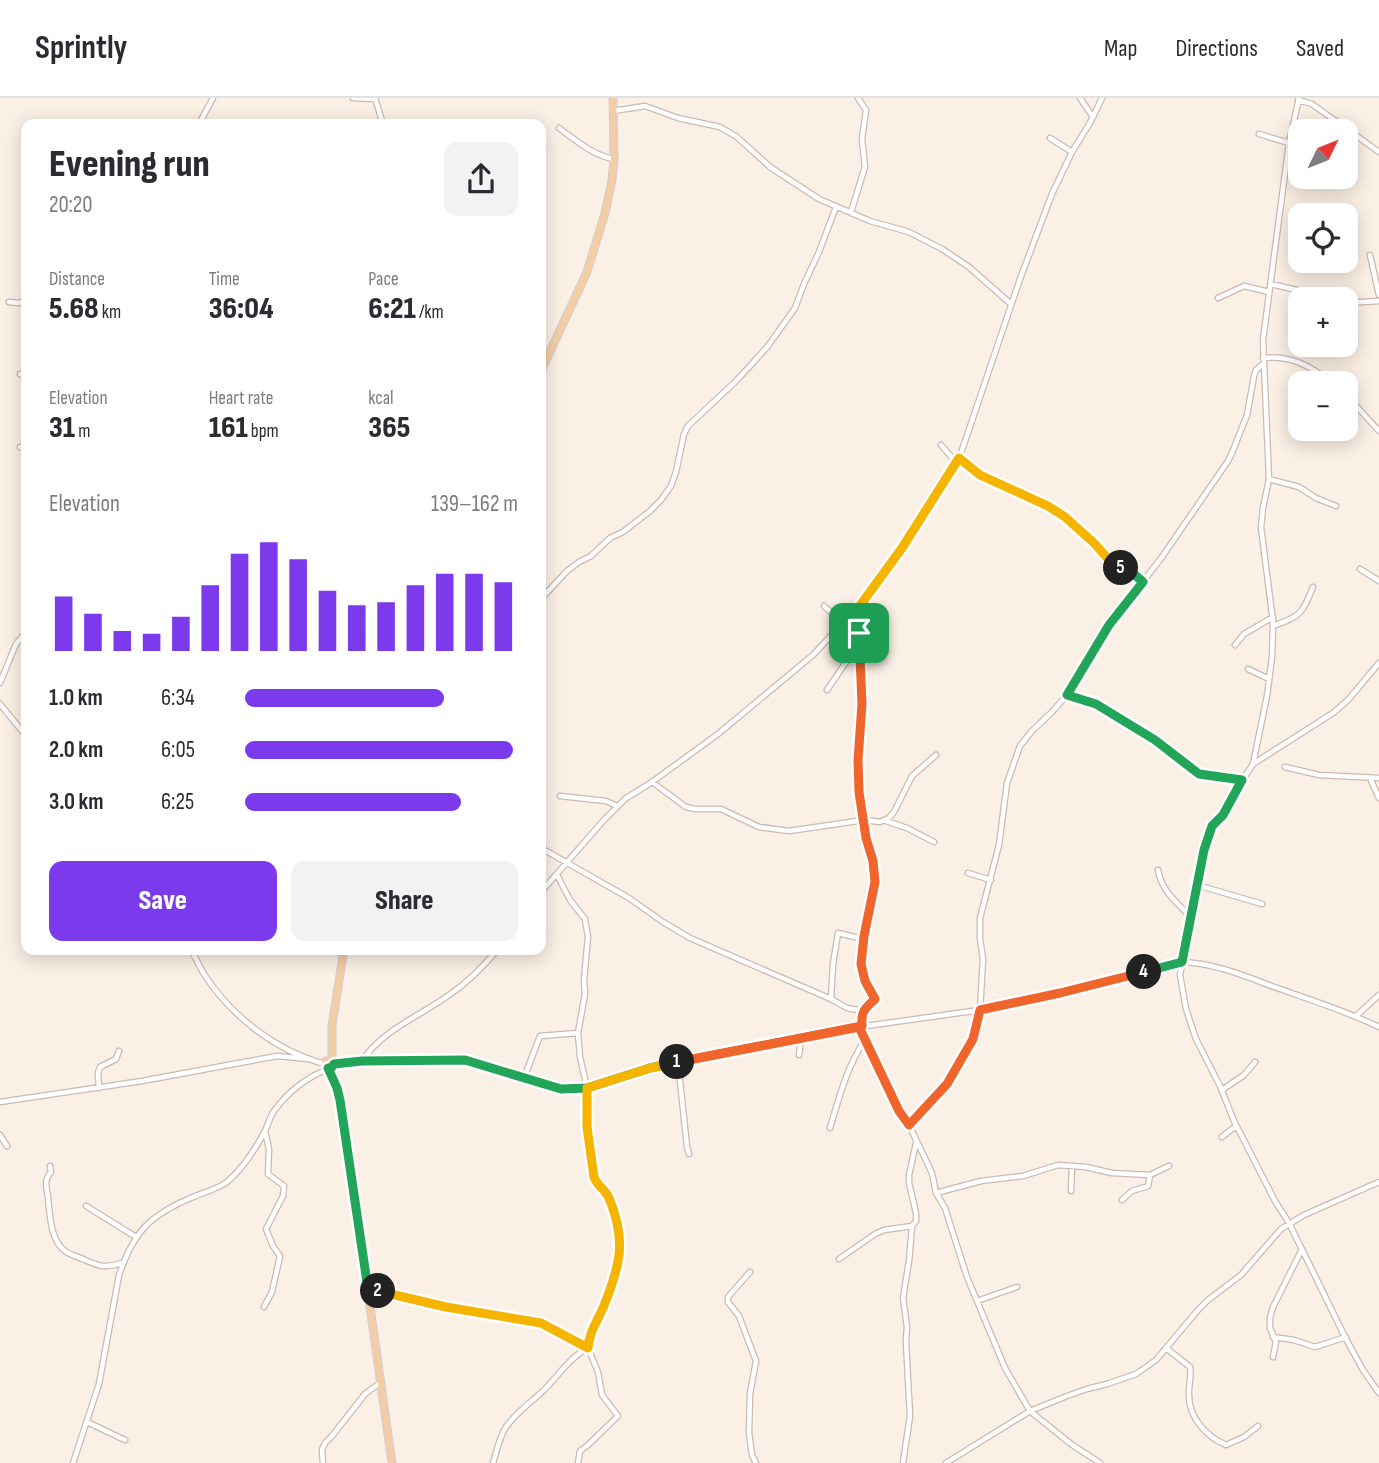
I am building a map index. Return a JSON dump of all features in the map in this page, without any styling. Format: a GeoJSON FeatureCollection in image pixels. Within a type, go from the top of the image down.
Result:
{"type":"FeatureCollection","features":[{"type":"Feature","properties":{"kind":"main road"},"geometry":{"type":"LineString","coordinates":[[546,360],[587,272],[604,213],[614,159],[612,98]]}},
{"type":"Feature","properties":{"kind":"main road"},"geometry":{"type":"LineString","coordinates":[[343,955],[332,1025],[329,1065],[337,1088],[347,1143],[392,1463]]}},
{"type":"Feature","properties":{"kind":"street"},"geometry":{"type":"LineString","coordinates":[[202,119],[213,98]]}},
{"type":"Feature","properties":{"kind":"street"},"geometry":{"type":"LineString","coordinates":[[353,98],[375,99],[381,119]]}},
{"type":"Feature","properties":{"kind":"street"},"geometry":{"type":"LineString","coordinates":[[851,212],[864,167],[862,139],[866,110],[858,98]]}},
{"type":"Feature","properties":{"kind":"street"},"geometry":{"type":"LineString","coordinates":[[1080,98],[1093,117]]}},
{"type":"Feature","properties":{"kind":"street"},"geometry":{"type":"LineString","coordinates":[[546,886],[625,799],[718,734],[813,655],[859,607],[902,548],[958,460],[1052,194],[1102,98]]}},
{"type":"Feature","properties":{"kind":"street"},"geometry":{"type":"LineString","coordinates":[[1294,119],[1299,99],[1312,104],[1379,152]]}},
{"type":"Feature","properties":{"kind":"street"},"geometry":{"type":"LineString","coordinates":[[613,111],[639,106],[720,127],[737,137],[770,167],[809,193],[870,221],[923,237],[968,267],[1012,304]]}},
{"type":"Feature","properties":{"kind":"street"},"geometry":{"type":"LineString","coordinates":[[559,128],[587,149],[614,159]]}},
{"type":"Feature","properties":{"kind":"street"},"geometry":{"type":"LineString","coordinates":[[1259,134],[1288,143]]}},
{"type":"Feature","properties":{"kind":"street"},"geometry":{"type":"LineString","coordinates":[[1050,138],[1072,152]]}},
{"type":"Feature","properties":{"kind":"street"},"geometry":{"type":"LineString","coordinates":[[1288,151],[1263,340],[1269,479],[1261,527],[1273,617],[1267,696],[1253,764],[1223,815],[1212,826],[1204,850],[1180,975],[1186,1009],[1196,1039],[1222,1090],[1236,1126],[1289,1223],[1363,1370],[1379,1393]]}},
{"type":"Feature","properties":{"kind":"street"},"geometry":{"type":"LineString","coordinates":[[546,594],[567,571],[650,511],[671,486],[688,426],[750,366],[795,308],[836,207]]}},
{"type":"Feature","properties":{"kind":"street"},"geometry":{"type":"LineString","coordinates":[[1370,255],[1379,295]]}},
{"type":"Feature","properties":{"kind":"street"},"geometry":{"type":"LineString","coordinates":[[1271,284],[1288,288]]}},
{"type":"Feature","properties":{"kind":"street"},"geometry":{"type":"LineString","coordinates":[[1218,298],[1244,286],[1270,292]]}},
{"type":"Feature","properties":{"kind":"street"},"geometry":{"type":"LineString","coordinates":[[1358,303],[1379,301]]}},
{"type":"Feature","properties":{"kind":"street"},"geometry":{"type":"LineString","coordinates":[[9,302],[21,302]]}},
{"type":"Feature","properties":{"kind":"street"},"geometry":{"type":"LineString","coordinates":[[909,1125],[947,1084],[973,1039],[980,1010],[983,958],[980,918],[999,845],[1007,783],[1016,755],[1039,723],[1067,695],[1109,625],[1163,557],[1233,453],[1247,415],[1254,376],[1263,360],[1276,356],[1305,364],[1315,371]]}},
{"type":"Feature","properties":{"kind":"street"},"geometry":{"type":"LineString","coordinates":[[1358,408],[1379,431]]}},
{"type":"Feature","properties":{"kind":"street"},"geometry":{"type":"LineString","coordinates":[[941,445],[980,475],[1048,506],[1065,517],[1110,561],[1143,582]]}},
{"type":"Feature","properties":{"kind":"street"},"geometry":{"type":"LineString","coordinates":[[1269,479],[1299,487],[1336,506]]}},
{"type":"Feature","properties":{"kind":"street"},"geometry":{"type":"LineString","coordinates":[[1360,569],[1379,581]]}},
{"type":"Feature","properties":{"kind":"street"},"geometry":{"type":"LineString","coordinates":[[1273,626],[1295,618],[1303,610],[1313,587]]}},
{"type":"Feature","properties":{"kind":"street"},"geometry":{"type":"LineString","coordinates":[[824,606],[843,623]]}},
{"type":"Feature","properties":{"kind":"street"},"geometry":{"type":"LineString","coordinates":[[859,607],[862,704],[858,778],[875,882],[861,964],[863,975],[875,999],[865,1007],[860,1027],[899,1111],[909,1125],[932,1173],[936,1193],[945,1208],[967,1277],[1005,1368],[1030,1412],[1100,1463]]}},
{"type":"Feature","properties":{"kind":"street"},"geometry":{"type":"LineString","coordinates":[[1235,645],[1244,634],[1273,617]]}},
{"type":"Feature","properties":{"kind":"street"},"geometry":{"type":"LineString","coordinates":[[0,682],[21,638]]}},
{"type":"Feature","properties":{"kind":"street"},"geometry":{"type":"LineString","coordinates":[[827,690],[859,642]]}},
{"type":"Feature","properties":{"kind":"street"},"geometry":{"type":"LineString","coordinates":[[1253,764],[1333,713],[1348,700],[1379,663]]}},
{"type":"Feature","properties":{"kind":"street"},"geometry":{"type":"LineString","coordinates":[[1248,669],[1269,679]]}},
{"type":"Feature","properties":{"kind":"street"},"geometry":{"type":"LineString","coordinates":[[1067,695],[1096,704],[1155,740],[1199,774],[1242,780]]}},
{"type":"Feature","properties":{"kind":"street"},"geometry":{"type":"LineString","coordinates":[[0,704],[21,730]]}},
{"type":"Feature","properties":{"kind":"street"},"geometry":{"type":"LineString","coordinates":[[885,821],[894,812],[912,776],[936,755]]}},
{"type":"Feature","properties":{"kind":"street"},"geometry":{"type":"LineString","coordinates":[[1285,767],[1319,775],[1379,778]]}},
{"type":"Feature","properties":{"kind":"street"},"geometry":{"type":"LineString","coordinates":[[1370,778],[1379,798]]}},
{"type":"Feature","properties":{"kind":"street"},"geometry":{"type":"LineString","coordinates":[[652,782],[686,807],[721,809],[759,827],[789,831],[864,820],[885,821],[907,828],[934,842]]}},
{"type":"Feature","properties":{"kind":"street"},"geometry":{"type":"LineString","coordinates":[[560,796],[606,801],[617,806]]}},
{"type":"Feature","properties":{"kind":"street"},"geometry":{"type":"LineString","coordinates":[[546,851],[629,898],[690,938],[847,1008],[864,1011]]}},
{"type":"Feature","properties":{"kind":"street"},"geometry":{"type":"LineString","coordinates":[[1158,870],[1164,888],[1190,916]]}},
{"type":"Feature","properties":{"kind":"street"},"geometry":{"type":"LineString","coordinates":[[968,873],[991,880]]}},
{"type":"Feature","properties":{"kind":"street"},"geometry":{"type":"LineString","coordinates":[[557,874],[587,925],[585,994],[578,1033],[587,1088],[587,1127],[594,1177],[596,1184],[606,1191],[609,1197],[621,1246],[606,1302],[589,1335],[588,1348],[598,1372],[602,1395],[618,1416],[580,1451],[578,1463]]}},
{"type":"Feature","properties":{"kind":"street"},"geometry":{"type":"LineString","coordinates":[[1197,885],[1262,904]]}},
{"type":"Feature","properties":{"kind":"street"},"geometry":{"type":"LineString","coordinates":[[831,999],[838,933],[863,940]]}},
{"type":"Feature","properties":{"kind":"street"},"geometry":{"type":"LineString","coordinates":[[194,955],[211,984],[234,1011],[274,1041],[308,1059]]}},
{"type":"Feature","properties":{"kind":"street"},"geometry":{"type":"LineString","coordinates":[[362,1061],[386,1035],[450,995],[493,955]]}},
{"type":"Feature","properties":{"kind":"street"},"geometry":{"type":"LineString","coordinates":[[0,1102],[99,1088],[277,1056],[308,1059],[329,1065],[362,1061],[465,1060],[561,1089],[587,1088],[678,1062],[860,1027],[980,1010],[1182,962],[1211,966],[1356,1016],[1379,1027]]}},
{"type":"Feature","properties":{"kind":"street"},"geometry":{"type":"LineString","coordinates":[[1356,1016],[1379,995]]}},
{"type":"Feature","properties":{"kind":"street"},"geometry":{"type":"LineString","coordinates":[[524,1078],[540,1036],[578,1033]]}},
{"type":"Feature","properties":{"kind":"street"},"geometry":{"type":"LineString","coordinates":[[799,1055],[801,1038]]}},
{"type":"Feature","properties":{"kind":"street"},"geometry":{"type":"LineString","coordinates":[[830,1128],[845,1077],[865,1040]]}},
{"type":"Feature","properties":{"kind":"street"},"geometry":{"type":"LineString","coordinates":[[99,1088],[100,1067],[116,1059],[119,1051]]}},
{"type":"Feature","properties":{"kind":"street"},"geometry":{"type":"LineString","coordinates":[[678,1062],[689,1154]]}},
{"type":"Feature","properties":{"kind":"street"},"geometry":{"type":"LineString","coordinates":[[1222,1090],[1244,1075],[1255,1062]]}},
{"type":"Feature","properties":{"kind":"street"},"geometry":{"type":"LineString","coordinates":[[73,1463],[99,1384],[123,1263],[136,1237],[154,1217],[226,1182],[258,1143],[273,1113],[295,1087],[329,1065]]}},
{"type":"Feature","properties":{"kind":"street"},"geometry":{"type":"LineString","coordinates":[[1222,1137],[1236,1126]]}},
{"type":"Feature","properties":{"kind":"street"},"geometry":{"type":"LineString","coordinates":[[264,1307],[272,1292],[281,1256],[273,1246],[266,1229],[283,1196],[284,1186],[268,1174],[269,1149],[265,1130]]}},
{"type":"Feature","properties":{"kind":"street"},"geometry":{"type":"LineString","coordinates":[[0,1135],[7,1146]]}},
{"type":"Feature","properties":{"kind":"street"},"geometry":{"type":"LineString","coordinates":[[904,1463],[910,1416],[907,1327],[903,1298],[912,1226],[916,1221],[909,1175],[917,1142]]}},
{"type":"Feature","properties":{"kind":"street"},"geometry":{"type":"LineString","coordinates":[[50,1166],[51,1172],[46,1178],[49,1212],[54,1234],[62,1249],[96,1265],[106,1267],[123,1263]]}},
{"type":"Feature","properties":{"kind":"street"},"geometry":{"type":"LineString","coordinates":[[936,1193],[981,1181],[1023,1176],[1058,1166],[1150,1175],[1168,1166]]}},
{"type":"Feature","properties":{"kind":"street"},"geometry":{"type":"LineString","coordinates":[[1071,1191],[1072,1166]]}},
{"type":"Feature","properties":{"kind":"street"},"geometry":{"type":"LineString","coordinates":[[1122,1200],[1132,1191],[1148,1186],[1150,1175]]}},
{"type":"Feature","properties":{"kind":"street"},"geometry":{"type":"LineString","coordinates":[[946,1463],[1030,1412],[1067,1396],[1136,1374],[1156,1360],[1198,1310],[1241,1275],[1289,1223],[1379,1182]]}},
{"type":"Feature","properties":{"kind":"street"},"geometry":{"type":"LineString","coordinates":[[86,1206],[136,1237]]}},
{"type":"Feature","properties":{"kind":"street"},"geometry":{"type":"LineString","coordinates":[[839,1259],[875,1234],[912,1226]]}},
{"type":"Feature","properties":{"kind":"street"},"geometry":{"type":"LineString","coordinates":[[1273,1357],[1276,1342],[1270,1328],[1270,1318],[1302,1248]]}},
{"type":"Feature","properties":{"kind":"street"},"geometry":{"type":"LineString","coordinates":[[750,1272],[728,1297],[756,1361],[750,1394],[748,1433],[756,1463]]}},
{"type":"Feature","properties":{"kind":"street"},"geometry":{"type":"LineString","coordinates":[[977,1301],[1017,1287]]}},
{"type":"Feature","properties":{"kind":"street"},"geometry":{"type":"LineString","coordinates":[[368,1289],[446,1307],[541,1323],[588,1348]]}},
{"type":"Feature","properties":{"kind":"street"},"geometry":{"type":"LineString","coordinates":[[1273,1337],[1315,1347],[1346,1338]]}},
{"type":"Feature","properties":{"kind":"street"},"geometry":{"type":"LineString","coordinates":[[493,1463],[506,1426],[544,1390],[576,1354],[588,1348]]}},
{"type":"Feature","properties":{"kind":"street"},"geometry":{"type":"LineString","coordinates":[[1166,1348],[1190,1367],[1189,1400],[1199,1424],[1208,1434],[1226,1445],[1244,1437],[1258,1426]]}},
{"type":"Feature","properties":{"kind":"street"},"geometry":{"type":"LineString","coordinates":[[323,1463],[322,1450],[325,1443],[365,1394],[381,1382]]}},
{"type":"Feature","properties":{"kind":"street"},"geometry":{"type":"LineString","coordinates":[[87,1422],[125,1440]]}},
{"type":"Feature","properties":{"kind":"route"},"geometry":{"type":"LineString","coordinates":[[859,633],[859,607],[902,548],[959,458],[976,473],[1048,506],[1065,517],[1110,561],[1143,582],[1109,625],[1067,695],[1096,704],[1155,740],[1199,774],[1242,780],[1223,815],[1212,826],[1204,850],[1182,962],[980,1010],[973,1039],[947,1084],[909,1125],[899,1111],[859,1027],[650,1068],[587,1088],[587,1127],[594,1177],[596,1184],[606,1191],[609,1197],[621,1246],[606,1302],[589,1335],[588,1348],[541,1323],[446,1307],[368,1289],[340,1100],[328,1068],[334,1064],[362,1061],[465,1060],[561,1089],[587,1088],[650,1068],[678,1062],[862,1026],[865,1007],[875,999],[865,981],[861,964],[875,882],[859,792],[862,672],[859,633]]}}]}
